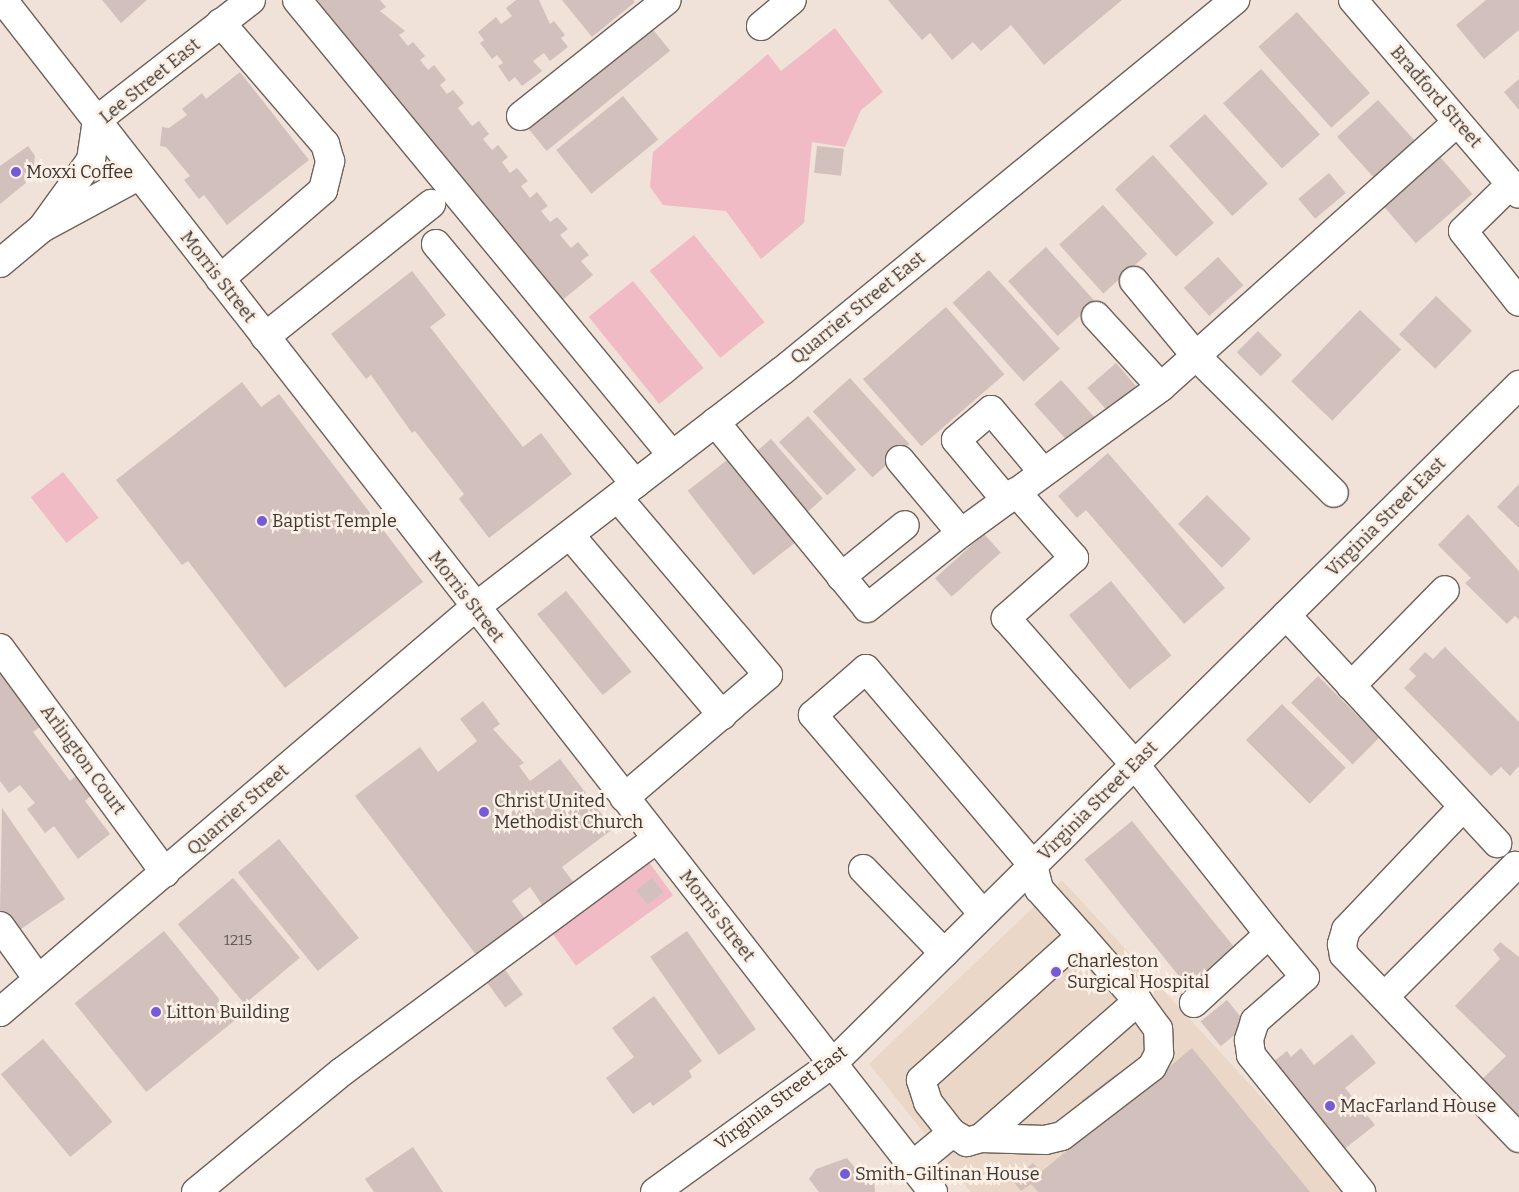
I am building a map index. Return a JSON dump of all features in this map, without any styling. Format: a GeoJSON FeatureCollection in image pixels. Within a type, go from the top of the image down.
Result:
{"type":"FeatureCollection","features":[{"type":"Feature","properties":{"kind":"main road","name":"Morris Street"},"geometry":{"type":"LineString","coordinates":[[3,0],[474,608],[933,1192]]}},
{"type":"Feature","properties":{"kind":"main road","name":"Lee Street East"},"geometry":{"type":"LineString","coordinates":[[42,228],[91,160],[97,120],[250,0]]}},
{"type":"Feature","properties":{"kind":"main road"},"geometry":{"type":"LineString","coordinates":[[297,0],[672,455]]}},
{"type":"Feature","properties":{"kind":"main road"},"geometry":{"type":"LineString","coordinates":[[521,116],[667,0]]}},
{"type":"Feature","properties":{"kind":"main road"},"geometry":{"type":"LineString","coordinates":[[672,0],[675,4],[680,0]]}},
{"type":"Feature","properties":{"kind":"main road"},"geometry":{"type":"LineString","coordinates":[[761,26],[792,0]]}},
{"type":"Feature","properties":{"kind":"main road","name":"Quarrier Street East"},"geometry":{"type":"LineString","coordinates":[[474,608],[715,422],[1235,0]]}},
{"type":"Feature","properties":{"kind":"main road","name":"Bradford Street"},"geometry":{"type":"LineString","coordinates":[[1353,0],[1515,189]]}},
{"type":"Feature","properties":{"kind":"main road"},"geometry":{"type":"LineString","coordinates":[[220,278],[323,190],[330,161],[325,144],[221,23]]}},
{"type":"Feature","properties":{"kind":"main road"},"geometry":{"type":"LineString","coordinates":[[715,422],[866,608],[961,533],[1161,387],[1457,122]]}},
{"type":"Feature","properties":{"kind":"main road","name":"Lee Street East"},"geometry":{"type":"LineString","coordinates":[[0,263],[42,228],[138,176]]}},
{"type":"Feature","properties":{"kind":"main road"},"geometry":{"type":"LineString","coordinates":[[1515,189],[1463,231],[1519,302]]}},
{"type":"Feature","properties":{"kind":"main road"},"geometry":{"type":"LineString","coordinates":[[265,337],[431,204]]}},
{"type":"Feature","properties":{"kind":"main road"},"geometry":{"type":"LineString","coordinates":[[436,244],[768,675],[624,798]]}},
{"type":"Feature","properties":{"kind":"main road"},"geometry":{"type":"LineString","coordinates":[[1134,281],[1196,356],[1334,493]]}},
{"type":"Feature","properties":{"kind":"main road"},"geometry":{"type":"LineString","coordinates":[[1096,316],[1161,387]]}},
{"type":"Feature","properties":{"kind":"main road","name":"Virginia Street East"},"geometry":{"type":"LineString","coordinates":[[655,1192],[833,1063],[1519,385]]}},
{"type":"Feature","properties":{"kind":"main road"},"geometry":{"type":"LineString","coordinates":[[1043,472],[991,410],[956,440],[1074,558],[1006,618],[1135,765],[1305,977],[1255,1021],[1249,1040],[1252,1054],[1361,1192]]}},
{"type":"Feature","properties":{"kind":"main road"},"geometry":{"type":"LineString","coordinates":[[900,460],[961,533]]}},
{"type":"Feature","properties":{"kind":"main road"},"geometry":{"type":"LineString","coordinates":[[841,577],[905,525]]}},
{"type":"Feature","properties":{"kind":"main road"},"geometry":{"type":"LineString","coordinates":[[570,535],[722,714]]}},
{"type":"Feature","properties":{"kind":"main road"},"geometry":{"type":"LineString","coordinates":[[1351,686],[1445,590]]}},
{"type":"Feature","properties":{"kind":"main road","name":"Quarrier Street"},"geometry":{"type":"LineString","coordinates":[[0,1012],[474,608]]}},
{"type":"Feature","properties":{"kind":"main road"},"geometry":{"type":"LineString","coordinates":[[1286,615],[1462,808],[1497,843]]}},
{"type":"Feature","properties":{"kind":"main road","name":"Arlington Court"},"geometry":{"type":"LineString","coordinates":[[0,648],[165,872]]}},
{"type":"Feature","properties":{"kind":"main road"},"geometry":{"type":"LineString","coordinates":[[984,914],[813,715],[866,669],[1033,865],[1039,889],[1081,936],[1138,1001],[1158,1029],[1159,1053],[1152,1067],[1062,1136],[1045,1140],[981,1138],[967,1142],[952,1133],[928,1102],[921,1080],[1081,936]]}},
{"type":"Feature","properties":{"kind":"main road"},"geometry":{"type":"LineString","coordinates":[[1462,808],[1346,930],[1342,944],[1344,955],[1519,1138]]}},
{"type":"Feature","properties":{"kind":"main road"},"geometry":{"type":"LineString","coordinates":[[196,1192],[343,1071],[656,838]]}},
{"type":"Feature","properties":{"kind":"main road"},"geometry":{"type":"LineString","coordinates":[[1395,986],[1515,866]]}},
{"type":"Feature","properties":{"kind":"main road"},"geometry":{"type":"LineString","coordinates":[[863,869],[944,953]]}},
{"type":"Feature","properties":{"kind":"main road"},"geometry":{"type":"LineString","coordinates":[[0,926],[38,979]]}},
{"type":"Feature","properties":{"kind":"main road"},"geometry":{"type":"LineString","coordinates":[[1194,1003],[1269,934]]}},
{"type":"Feature","properties":{"kind":"main road"},"geometry":{"type":"LineString","coordinates":[[981,1138],[1138,1001]]}},
{"type":"Feature","properties":{"kind":"main road"},"geometry":{"type":"LineString","coordinates":[[912,1166],[952,1133]]}},
{"type":"Feature","properties":{"kind":"shaded area"},"geometry":{"type":"Polygon","coordinates":[[[835,28],[883,92],[861,110],[845,147],[812,142],[804,223],[761,259],[726,211],[663,205],[650,187],[653,152],[768,54],[781,71],[835,28]]]}},
{"type":"Feature","properties":{"kind":"shaded area"},"geometry":{"type":"Polygon","coordinates":[[[694,235],[764,322],[720,358],[650,271],[694,235]]]}},
{"type":"Feature","properties":{"kind":"shaded area"},"geometry":{"type":"Polygon","coordinates":[[[633,281],[703,368],[659,404],[589,317],[633,281]]]}},
{"type":"Feature","properties":{"kind":"shaded area"},"geometry":{"type":"Polygon","coordinates":[[[63,472],[99,518],[66,543],[31,497],[63,472]]]}},
{"type":"Feature","properties":{"kind":"shaded area"},"geometry":{"type":"Polygon","coordinates":[[[646,858],[673,895],[576,966],[549,929],[646,858]]]}},
{"type":"Feature","properties":{"kind":"shaded area","name":"Charleston Surgical Hospital"},"geometry":{"type":"Polygon","coordinates":[[[1062,880],[1333,1175],[1344,1192],[971,1192],[869,1064],[1062,880]]]}},
{"type":"Feature","properties":{"kind":"building"},"geometry":{"type":"Polygon","coordinates":[[[102,0],[147,0],[121,23],[102,0]]]}},
{"type":"Feature","properties":{"kind":"building"},"geometry":{"type":"Polygon","coordinates":[[[317,0],[380,0],[386,7],[380,11],[405,31],[399,35],[408,46],[413,42],[425,56],[420,60],[428,70],[434,65],[446,80],[440,85],[447,94],[453,90],[464,103],[458,108],[472,126],[479,121],[489,134],[483,139],[492,150],[498,145],[508,157],[502,162],[510,173],[517,168],[528,181],[521,186],[530,198],[537,192],[548,206],[541,211],[550,222],[557,217],[568,229],[560,235],[571,248],[578,242],[589,255],[581,261],[593,275],[560,302],[317,0]]]}},
{"type":"Feature","properties":{"kind":"building"},"geometry":{"type":"Polygon","coordinates":[[[516,0],[539,0],[550,24],[554,21],[565,35],[561,38],[568,47],[550,61],[544,53],[533,61],[542,71],[522,86],[515,77],[509,82],[498,66],[503,63],[497,55],[492,59],[480,43],[484,40],[478,32],[496,17],[501,24],[512,16],[506,8],[516,0]]]}},
{"type":"Feature","properties":{"kind":"building"},"geometry":{"type":"Polygon","coordinates":[[[562,0],[633,0],[635,2],[592,37],[562,0]]]}},
{"type":"Feature","properties":{"kind":"building"},"geometry":{"type":"Polygon","coordinates":[[[888,0],[1122,0],[1044,65],[1011,25],[981,51],[973,42],[952,60],[930,33],[922,40],[888,0]]]}},
{"type":"Feature","properties":{"kind":"building"},"geometry":{"type":"Polygon","coordinates":[[[1486,0],[1519,0],[1519,30],[1484,59],[1456,25],[1486,0]]]}},
{"type":"Feature","properties":{"kind":"building"},"geometry":{"type":"Polygon","coordinates":[[[1297,12],[1370,93],[1331,128],[1258,47],[1297,12]]]}},
{"type":"Feature","properties":{"kind":"building"},"geometry":{"type":"Polygon","coordinates":[[[650,26],[670,51],[547,151],[526,126],[650,26]]]}},
{"type":"Feature","properties":{"kind":"building"},"geometry":{"type":"Polygon","coordinates":[[[1261,69],[1320,134],[1282,169],[1223,103],[1261,69]]]}},
{"type":"Feature","properties":{"kind":"building"},"geometry":{"type":"Polygon","coordinates":[[[240,72],[309,160],[227,225],[204,195],[199,199],[184,180],[190,176],[166,147],[160,146],[162,127],[169,128],[187,115],[182,109],[202,93],[206,99],[240,72]]]}},
{"type":"Feature","properties":{"kind":"building"},"geometry":{"type":"Polygon","coordinates":[[[1519,79],[1519,110],[1504,92],[1519,79]]]}},
{"type":"Feature","properties":{"kind":"building"},"geometry":{"type":"Polygon","coordinates":[[[623,96],[658,140],[591,194],[556,150],[623,96]]]}},
{"type":"Feature","properties":{"kind":"building"},"geometry":{"type":"Polygon","coordinates":[[[1378,100],[1416,142],[1375,179],[1337,137],[1378,100]]]}},
{"type":"Feature","properties":{"kind":"building"},"geometry":{"type":"Polygon","coordinates":[[[1205,114],[1268,184],[1232,216],[1169,146],[1205,114]]]}},
{"type":"Feature","properties":{"kind":"building","name":"Moxxi Coffee"},"geometry":{"type":"Polygon","coordinates":[[[28,146],[35,156],[32,178],[0,204],[0,166],[28,146]]]}},
{"type":"Feature","properties":{"kind":"building"},"geometry":{"type":"Polygon","coordinates":[[[817,146],[844,149],[841,176],[814,173],[817,146]]]}},
{"type":"Feature","properties":{"kind":"building"},"geometry":{"type":"Polygon","coordinates":[[[1435,151],[1472,194],[1416,243],[1378,200],[1435,151]]]}},
{"type":"Feature","properties":{"kind":"building"},"geometry":{"type":"Polygon","coordinates":[[[1153,155],[1214,223],[1176,257],[1115,189],[1153,155]]]}},
{"type":"Feature","properties":{"kind":"building"},"geometry":{"type":"Polygon","coordinates":[[[1329,173],[1346,193],[1315,219],[1298,199],[1329,173]]]}},
{"type":"Feature","properties":{"kind":"building"},"geometry":{"type":"Polygon","coordinates":[[[1103,205],[1147,254],[1103,294],[1059,244],[1103,205]]]}},
{"type":"Feature","properties":{"kind":"building"},"geometry":{"type":"Polygon","coordinates":[[[1046,247],[1096,302],[1058,336],[1008,281],[1046,247]]]}},
{"type":"Feature","properties":{"kind":"building"},"geometry":{"type":"Polygon","coordinates":[[[1218,257],[1243,285],[1209,316],[1184,288],[1218,257]]]}},
{"type":"Feature","properties":{"kind":"building"},"geometry":{"type":"Polygon","coordinates":[[[989,270],[1060,349],[1024,382],[953,303],[989,270]]]}},
{"type":"Feature","properties":{"kind":"building"},"geometry":{"type":"Polygon","coordinates":[[[412,271],[446,315],[430,327],[523,447],[541,433],[572,474],[489,538],[459,499],[464,494],[415,431],[412,433],[371,375],[366,379],[331,334],[412,271]]]}},
{"type":"Feature","properties":{"kind":"building"},"geometry":{"type":"Polygon","coordinates":[[[1436,296],[1472,331],[1435,369],[1399,334],[1436,296]]]}},
{"type":"Feature","properties":{"kind":"building"},"geometry":{"type":"Polygon","coordinates":[[[946,307],[1004,374],[921,446],[863,379],[946,307]]]}},
{"type":"Feature","properties":{"kind":"building"},"geometry":{"type":"Polygon","coordinates":[[[1360,310],[1401,350],[1332,421],[1291,381],[1360,310]]]}},
{"type":"Feature","properties":{"kind":"building"},"geometry":{"type":"Polygon","coordinates":[[[1258,331],[1282,355],[1261,376],[1237,352],[1258,331]]]}},
{"type":"Feature","properties":{"kind":"building"},"geometry":{"type":"Polygon","coordinates":[[[1116,363],[1137,387],[1108,412],[1087,388],[1116,363]]]}},
{"type":"Feature","properties":{"kind":"building"},"geometry":{"type":"Polygon","coordinates":[[[850,378],[910,444],[872,478],[813,411],[850,378]]]}},
{"type":"Feature","properties":{"kind":"building"},"geometry":{"type":"Polygon","coordinates":[[[1061,380],[1097,420],[1070,444],[1034,404],[1061,380]]]}},
{"type":"Feature","properties":{"kind":"building","name":"Baptist Temple"},"geometry":{"type":"Polygon","coordinates":[[[242,382],[261,407],[279,394],[423,582],[285,688],[188,561],[182,565],[116,480],[242,382]]]}},
{"type":"Feature","properties":{"kind":"building"},"geometry":{"type":"Polygon","coordinates":[[[808,416],[856,470],[827,496],[779,442],[808,416]]]}},
{"type":"Feature","properties":{"kind":"building"},"geometry":{"type":"Polygon","coordinates":[[[771,439],[823,499],[799,519],[748,459],[771,439]]]}},
{"type":"Feature","properties":{"kind":"building"},"geometry":{"type":"Polygon","coordinates":[[[1108,453],[1225,588],[1184,624],[1086,510],[1077,518],[1058,496],[1108,453]]]}},
{"type":"Feature","properties":{"kind":"building"},"geometry":{"type":"Polygon","coordinates":[[[731,457],[797,541],[754,575],[688,491],[731,457]]]}},
{"type":"Feature","properties":{"kind":"building"},"geometry":{"type":"Polygon","coordinates":[[[1519,484],[1519,528],[1497,507],[1519,484]]]}},
{"type":"Feature","properties":{"kind":"building"},"geometry":{"type":"Polygon","coordinates":[[[1207,495],[1251,539],[1222,568],[1178,524],[1207,495]]]}},
{"type":"Feature","properties":{"kind":"building"},"geometry":{"type":"Polygon","coordinates":[[[1468,514],[1519,571],[1519,620],[1515,616],[1507,624],[1465,583],[1471,578],[1438,545],[1468,514]]]}},
{"type":"Feature","properties":{"kind":"building"},"geometry":{"type":"Polygon","coordinates":[[[984,534],[1001,553],[952,597],[935,578],[984,534]]]}},
{"type":"Feature","properties":{"kind":"building"},"geometry":{"type":"Polygon","coordinates":[[[1111,581],[1171,656],[1129,690],[1069,615],[1111,581]]]}},
{"type":"Feature","properties":{"kind":"building"},"geometry":{"type":"Polygon","coordinates":[[[566,591],[631,672],[603,695],[537,614],[566,591]]]}},
{"type":"Feature","properties":{"kind":"building"},"geometry":{"type":"Polygon","coordinates":[[[1445,647],[1519,722],[1519,766],[1510,776],[1501,767],[1491,776],[1404,688],[1416,676],[1409,669],[1425,652],[1433,659],[1445,647]]]}},
{"type":"Feature","properties":{"kind":"building"},"geometry":{"type":"Polygon","coordinates":[[[0,670],[41,726],[33,732],[70,781],[78,774],[93,794],[85,801],[110,834],[78,859],[54,826],[45,833],[27,809],[35,803],[20,785],[9,793],[0,781],[0,670]]]}},
{"type":"Feature","properties":{"kind":"building"},"geometry":{"type":"Polygon","coordinates":[[[1318,676],[1380,738],[1353,764],[1291,703],[1318,676]]]}},
{"type":"Feature","properties":{"kind":"building","name":"Christ United Methodist Church"},"geometry":{"type":"Polygon","coordinates":[[[483,701],[500,724],[493,729],[524,763],[519,766],[530,781],[560,759],[613,829],[562,867],[574,883],[543,906],[530,887],[512,901],[525,919],[477,956],[355,796],[420,747],[438,772],[477,741],[460,719],[483,701]]]}},
{"type":"Feature","properties":{"kind":"building"},"geometry":{"type":"Polygon","coordinates":[[[1282,704],[1346,768],[1310,804],[1246,740],[1282,704]]]}},
{"type":"Feature","properties":{"kind":"building"},"geometry":{"type":"Polygon","coordinates":[[[2,808],[65,899],[15,933],[0,911],[2,808]]]}},
{"type":"Feature","properties":{"kind":"building"},"geometry":{"type":"Polygon","coordinates":[[[1132,821],[1238,952],[1191,991],[1085,859],[1132,821]]]}},
{"type":"Feature","properties":{"kind":"building"},"geometry":{"type":"Polygon","coordinates":[[[279,839],[359,938],[318,971],[238,872],[279,839]]]}},
{"type":"Feature","properties":{"kind":"building"},"geometry":{"type":"Polygon","coordinates":[[[233,878],[300,958],[245,1004],[178,924],[233,878]]]}},
{"type":"Feature","properties":{"kind":"building"},"geometry":{"type":"Polygon","coordinates":[[[652,878],[663,892],[647,904],[636,890],[652,878]]]}},
{"type":"Feature","properties":{"kind":"building","name":"Litton Building"},"geometry":{"type":"Polygon","coordinates":[[[164,931],[236,1020],[146,1092],[75,1003],[164,931]]]}},
{"type":"Feature","properties":{"kind":"building"},"geometry":{"type":"Polygon","coordinates":[[[687,931],[756,1029],[719,1055],[650,957],[687,931]]]}},
{"type":"Feature","properties":{"kind":"building"},"geometry":{"type":"Polygon","coordinates":[[[1500,942],[1519,957],[1519,1121],[1478,1083],[1506,1056],[1455,1006],[1500,959],[1493,950],[1500,942]]]}},
{"type":"Feature","properties":{"kind":"building"},"geometry":{"type":"Polygon","coordinates":[[[503,967],[523,995],[505,1007],[485,980],[503,967]]]}},
{"type":"Feature","properties":{"kind":"building"},"geometry":{"type":"Polygon","coordinates":[[[654,996],[702,1061],[689,1071],[692,1077],[653,1106],[650,1102],[633,1114],[606,1078],[634,1057],[612,1028],[654,996]]]}},
{"type":"Feature","properties":{"kind":"building"},"geometry":{"type":"Polygon","coordinates":[[[1227,1000],[1247,1025],[1221,1046],[1201,1021],[1227,1000]]]}},
{"type":"Feature","properties":{"kind":"building","name":"MacFarland House"},"geometry":{"type":"Polygon","coordinates":[[[1352,1034],[1376,1063],[1345,1088],[1375,1125],[1338,1154],[1268,1066],[1287,1051],[1291,1057],[1301,1048],[1314,1065],[1352,1034]]]}},
{"type":"Feature","properties":{"kind":"building"},"geometry":{"type":"Polygon","coordinates":[[[43,1039],[112,1122],[70,1157],[1,1074],[43,1039]]]}},
{"type":"Feature","properties":{"kind":"building"},"geometry":{"type":"Polygon","coordinates":[[[1192,1048],[1310,1192],[1038,1192],[1031,1184],[1021,1191],[1012,1180],[1033,1163],[1041,1172],[1099,1124],[1081,1101],[1116,1074],[1133,1097],[1192,1048]]]}},
{"type":"Feature","properties":{"kind":"building"},"geometry":{"type":"Polygon","coordinates":[[[413,1147],[443,1192],[374,1192],[365,1179],[413,1147]]]}},
{"type":"Feature","properties":{"kind":"building","name":"Smith-Giltinan House"},"geometry":{"type":"Polygon","coordinates":[[[847,1158],[855,1168],[874,1174],[875,1192],[819,1192],[809,1179],[816,1169],[847,1158]]]}},
{"type":"Feature","properties":{"kind":"place","name":"Moxxi Coffee"},"geometry":{"type":"Point","coordinates":[16,172]}},
{"type":"Feature","properties":{"kind":"place","name":"Baptist Temple"},"geometry":{"type":"Point","coordinates":[262,521]}},
{"type":"Feature","properties":{"kind":"place","name":"Christ United Methodist Church"},"geometry":{"type":"Point","coordinates":[484,812]}},
{"type":"Feature","properties":{"kind":"place","name":"Charleston Surgical Hospital"},"geometry":{"type":"Point","coordinates":[1056,972]}},
{"type":"Feature","properties":{"kind":"place","name":"Litton Building"},"geometry":{"type":"Point","coordinates":[156,1012]}},
{"type":"Feature","properties":{"kind":"place","name":"MacFarland House"},"geometry":{"type":"Point","coordinates":[1330,1106]}},
{"type":"Feature","properties":{"kind":"place","name":"Smith-Giltinan House"},"geometry":{"type":"Point","coordinates":[845,1174]}}]}
